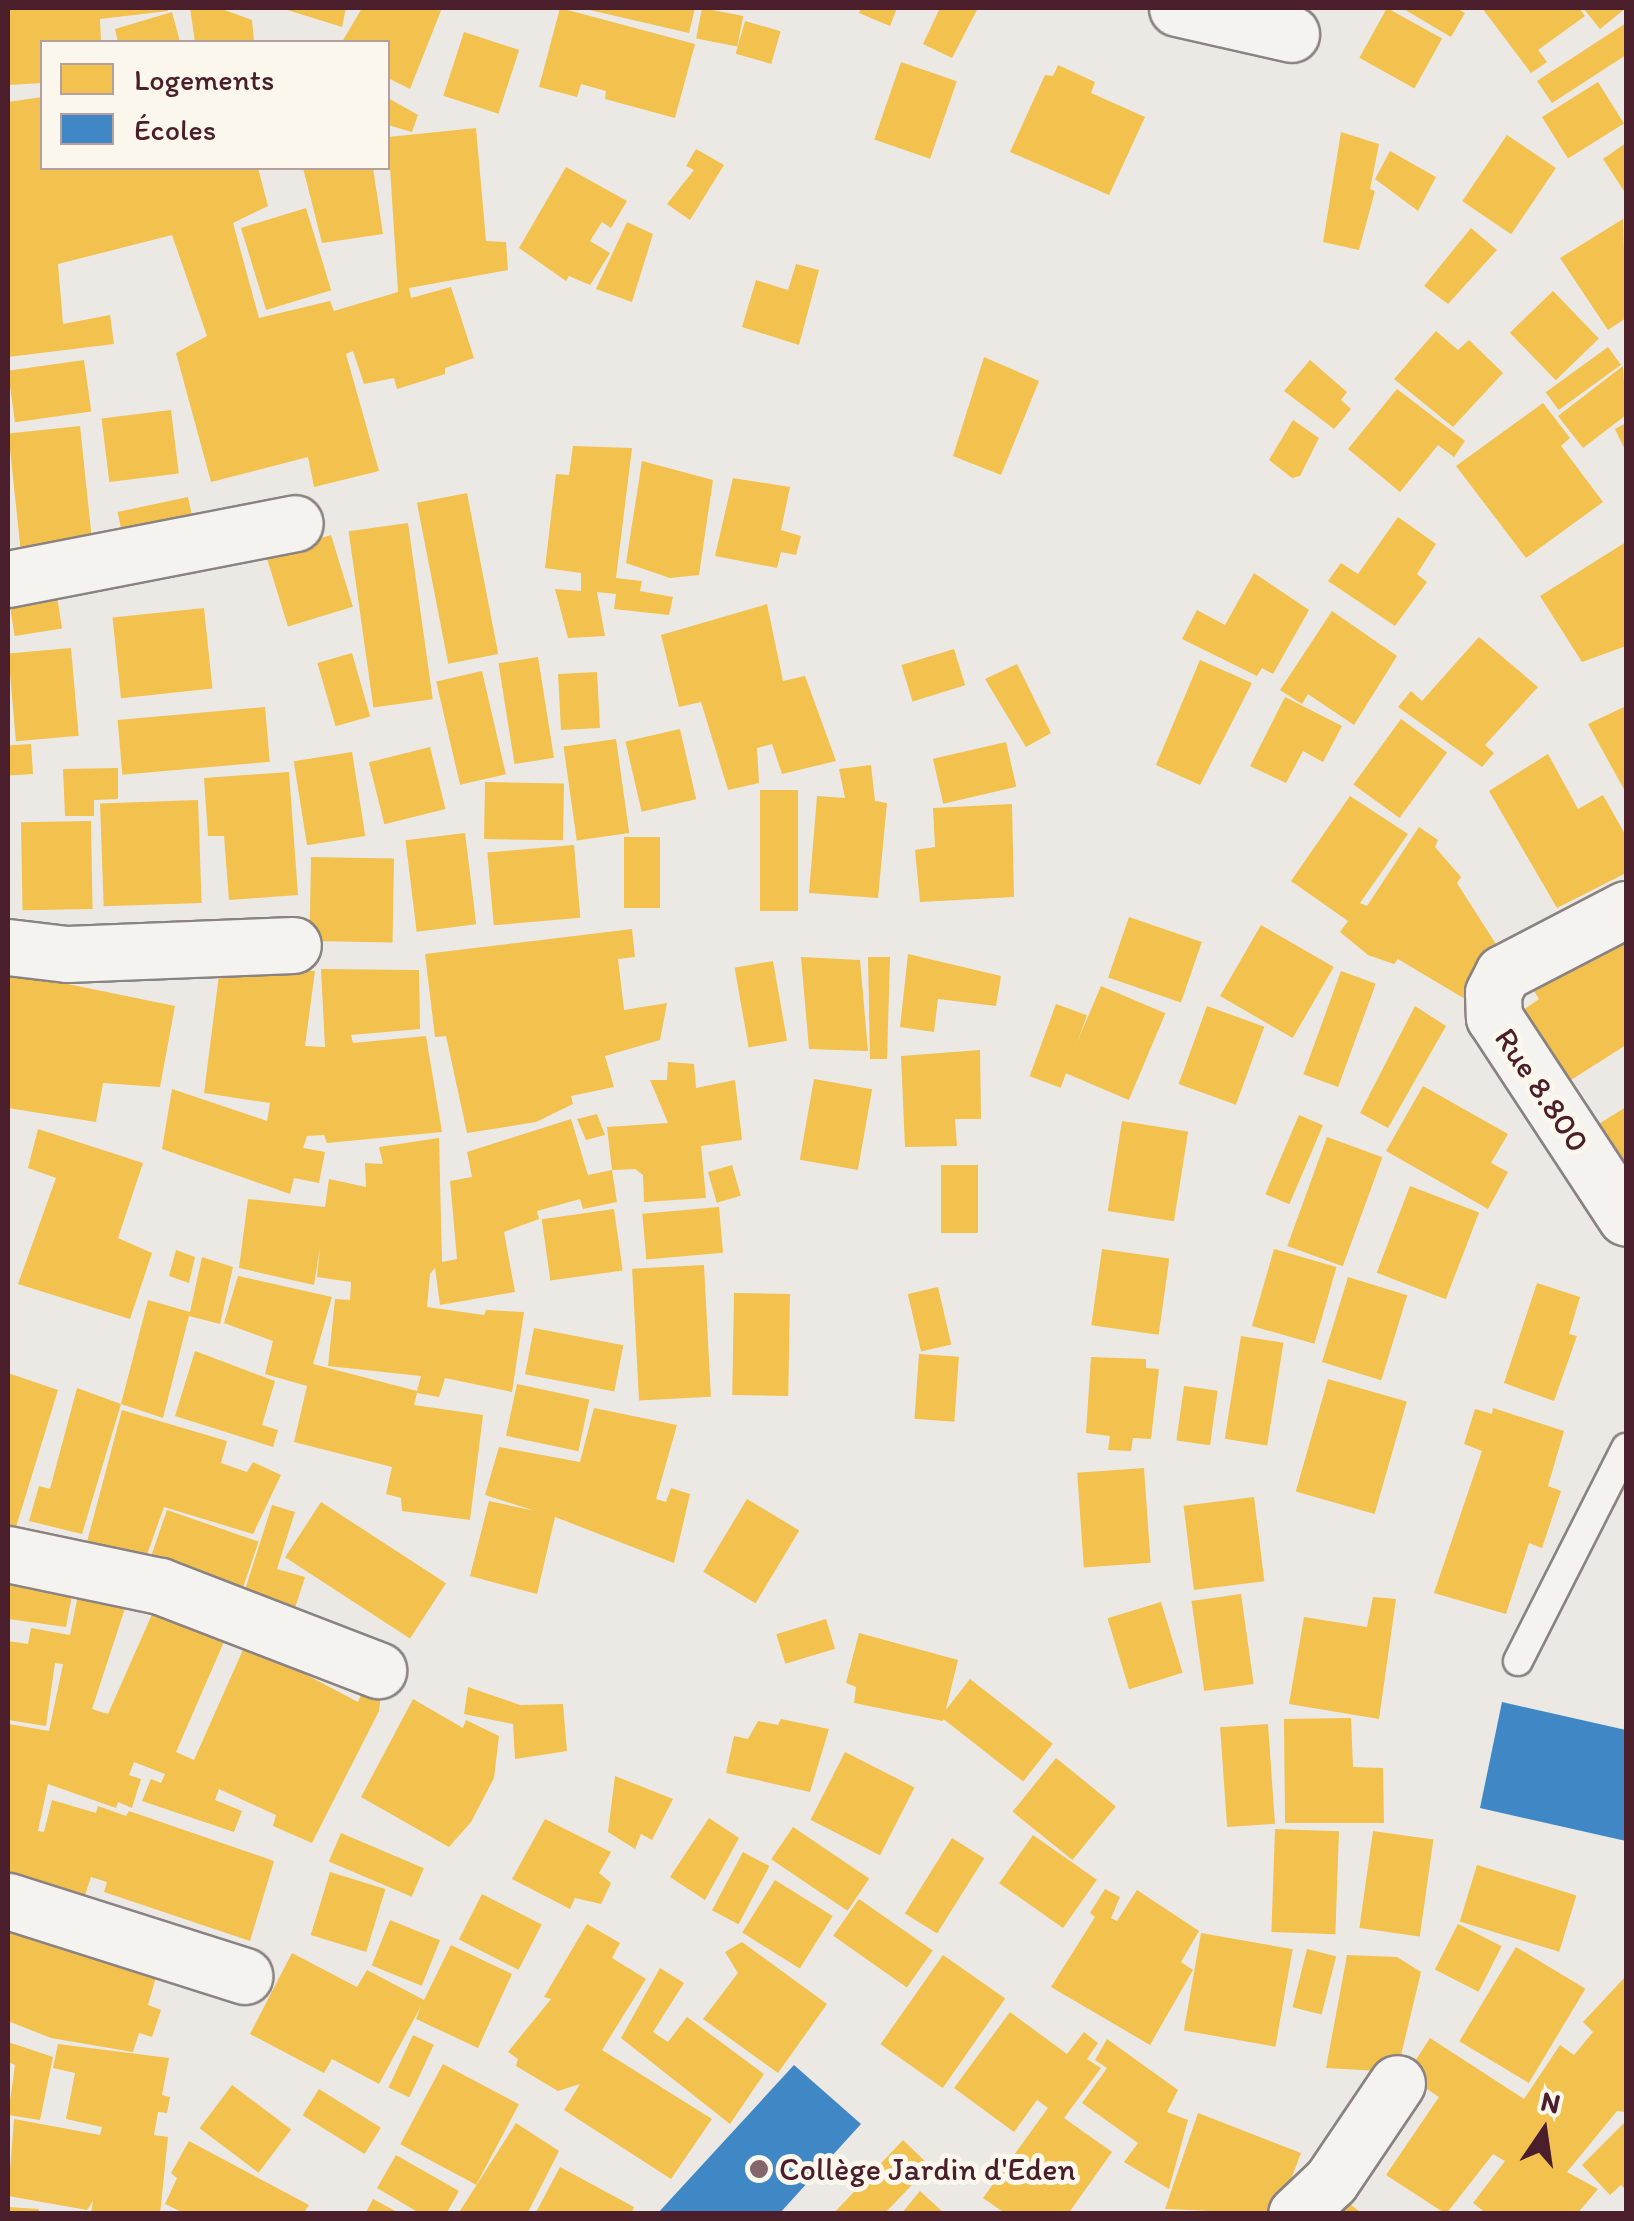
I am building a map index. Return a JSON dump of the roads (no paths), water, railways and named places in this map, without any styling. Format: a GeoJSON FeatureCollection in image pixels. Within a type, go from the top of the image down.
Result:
{"type":"FeatureCollection","features":[{"type":"Feature","properties":{"kind":"street"},"geometry":{"type":"LineString","coordinates":[[1178,8],[1291,34]]}},
{"type":"Feature","properties":{"kind":"street"},"geometry":{"type":"LineString","coordinates":[[8,580],[295,523]]}},
{"type":"Feature","properties":{"kind":"street","name":"Rue 8.800"},"geometry":{"type":"LineString","coordinates":[[1626,909],[1503,973],[1492,993],[1494,1017],[1626,1218]]}},
{"type":"Feature","properties":{"kind":"street"},"geometry":{"type":"LineString","coordinates":[[8,947],[68,954],[293,945]]}},
{"type":"Feature","properties":{"kind":"street"},"geometry":{"type":"LineString","coordinates":[[8,1554],[160,1586],[378,1670]]}},
{"type":"Feature","properties":{"kind":"street"},"geometry":{"type":"LineString","coordinates":[[8,1901],[244,1976]]}},
{"type":"Feature","properties":{"kind":"street"},"geometry":{"type":"LineString","coordinates":[[1296,2214],[1331,2182],[1397,2083]]}},
{"type":"Feature","properties":{"kind":"lane"},"geometry":{"type":"LineString","coordinates":[[1518,1661],[1626,1448]]}},
{"type":"Feature","properties":{"kind":"place","name":"Collège Jardin d'Eden"},"geometry":{"type":"Point","coordinates":[759,2169]}}]}
